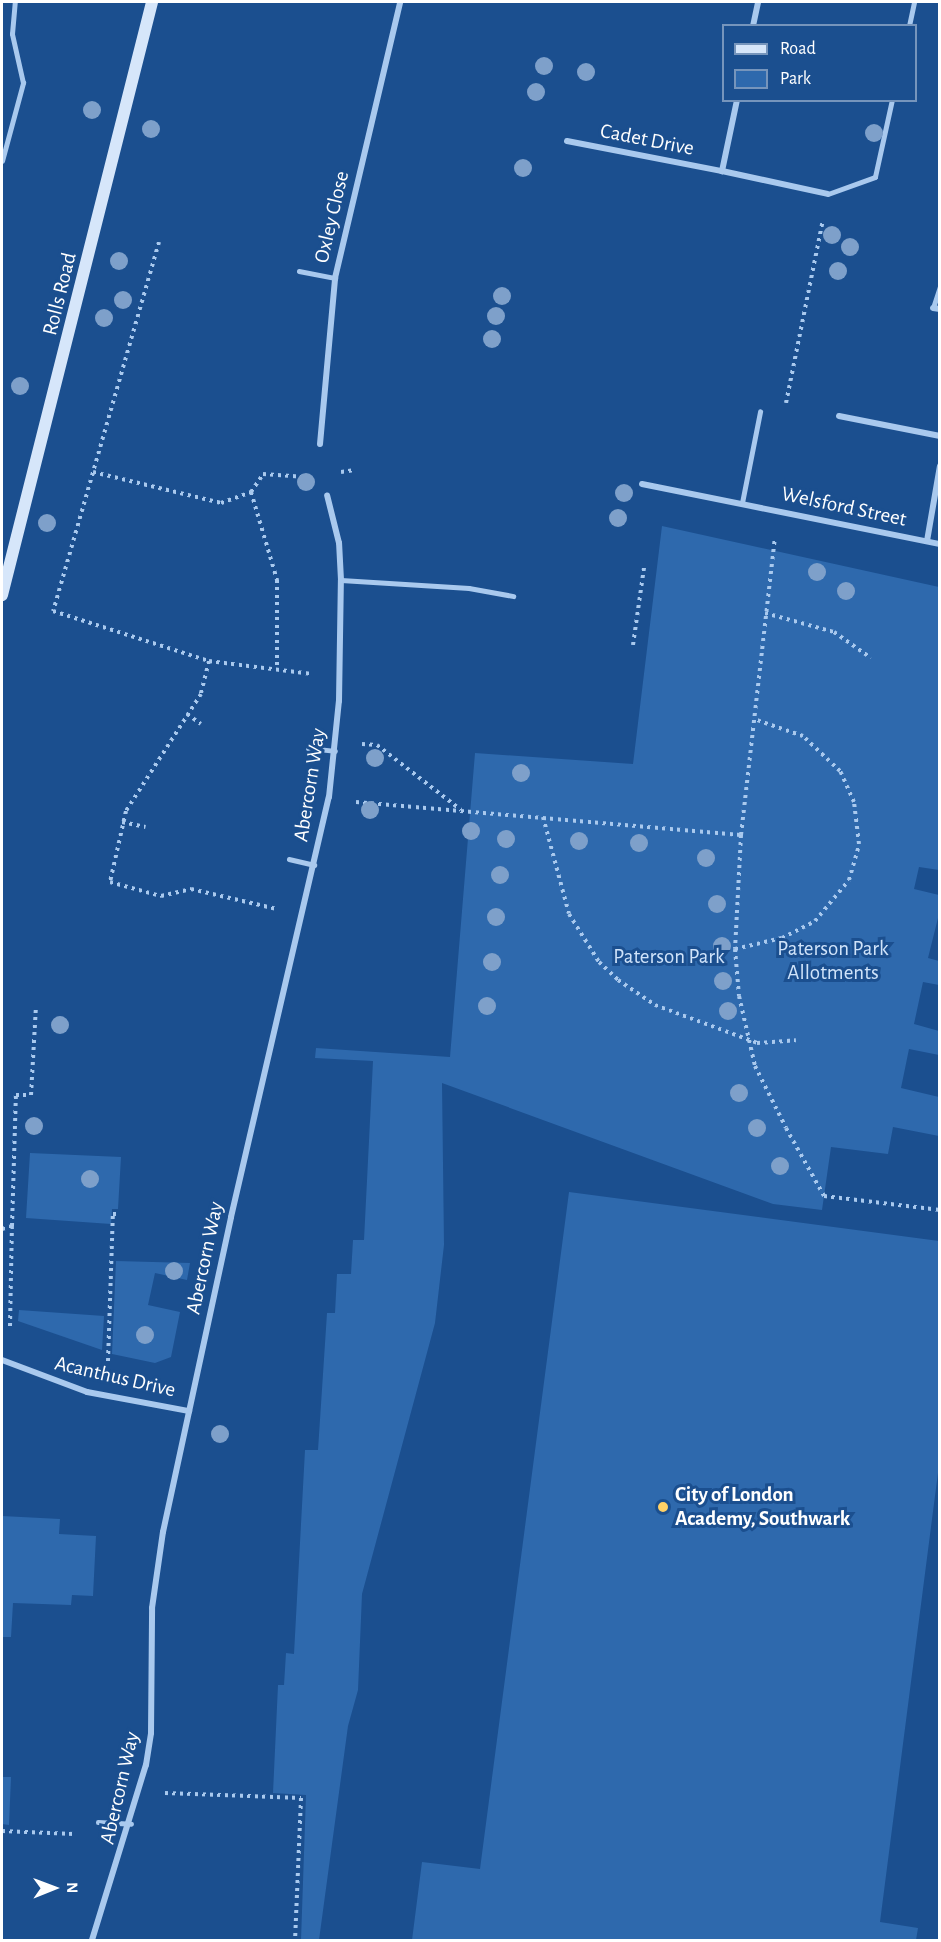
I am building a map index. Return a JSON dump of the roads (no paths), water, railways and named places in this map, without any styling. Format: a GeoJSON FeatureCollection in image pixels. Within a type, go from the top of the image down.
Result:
{"type":"FeatureCollection","features":[{"type":"Feature","properties":{"kind":"main road","name":"Rolls Road"},"geometry":{"type":"LineString","coordinates":[[2,595],[152,2]]}},
{"type":"Feature","properties":{"kind":"street","name":"Oxley Close"},"geometry":{"type":"LineString","coordinates":[[320,444],[334,278],[400,2]]}},
{"type":"Feature","properties":{"kind":"street"},"geometry":{"type":"LineString","coordinates":[[753,24],[758,2]]}},
{"type":"Feature","properties":{"kind":"street"},"geometry":{"type":"LineString","coordinates":[[722,171],[737,102]]}},
{"type":"Feature","properties":{"kind":"street","name":"Cadet Drive"},"geometry":{"type":"LineString","coordinates":[[567,141],[828,194]]}},
{"type":"Feature","properties":{"kind":"street"},"geometry":{"type":"LineString","coordinates":[[839,416],[939,435]]}},
{"type":"Feature","properties":{"kind":"street"},"geometry":{"type":"LineString","coordinates":[[927,541],[939,466]]}},
{"type":"Feature","properties":{"kind":"street","name":"Welsford Street"},"geometry":{"type":"LineString","coordinates":[[642,484],[939,544]]}},
{"type":"Feature","properties":{"kind":"street","name":"Abercorn Way"},"geometry":{"type":"LineString","coordinates":[[92,1941],[131,1824],[151,1733],[155,1574],[189,1411],[314,865],[335,752],[341,580],[339,543],[327,495]]}},
{"type":"Feature","properties":{"kind":"street","name":"Acanthus Drive"},"geometry":{"type":"LineString","coordinates":[[2,1360],[87,1392],[189,1411]]}},
{"type":"Feature","properties":{"kind":"lane"},"geometry":{"type":"LineString","coordinates":[[2,161],[23,83],[12,34],[15,2]]}},
{"type":"Feature","properties":{"kind":"lane"},"geometry":{"type":"LineString","coordinates":[[910,24],[915,2]]}},
{"type":"Feature","properties":{"kind":"lane"},"geometry":{"type":"LineString","coordinates":[[828,194],[875,177],[892,102]]}},
{"type":"Feature","properties":{"kind":"lane"},"geometry":{"type":"LineString","coordinates":[[299,271],[334,278]]}},
{"type":"Feature","properties":{"kind":"lane"},"geometry":{"type":"LineString","coordinates":[[936,308],[939,287]]}},
{"type":"Feature","properties":{"kind":"lane"},"geometry":{"type":"LineString","coordinates":[[742,503],[760,412]]}},
{"type":"Feature","properties":{"kind":"lane"},"geometry":{"type":"LineString","coordinates":[[341,580],[469,588],[513,596]]}},
{"type":"Feature","properties":{"kind":"lane"},"geometry":{"type":"LineString","coordinates":[[308,748],[335,752]]}},
{"type":"Feature","properties":{"kind":"lane"},"geometry":{"type":"LineString","coordinates":[[289,859],[314,865]]}},
{"type":"Feature","properties":{"kind":"lane"},"geometry":{"type":"LineString","coordinates":[[98,1822],[131,1824]]}},
{"type":"Feature","properties":{"kind":"place","name":"City of London Academy, Southwark"},"geometry":{"type":"Point","coordinates":[663,1507]}},
{"type":"Feature","properties":{"kind":"park label","name":"Paterson Park"},"geometry":{"type":"Point","coordinates":[669,957]}},
{"type":"Feature","properties":{"kind":"park label","name":"Paterson Park Allotments"},"geometry":{"type":"Point","coordinates":[833,961]}}]}
